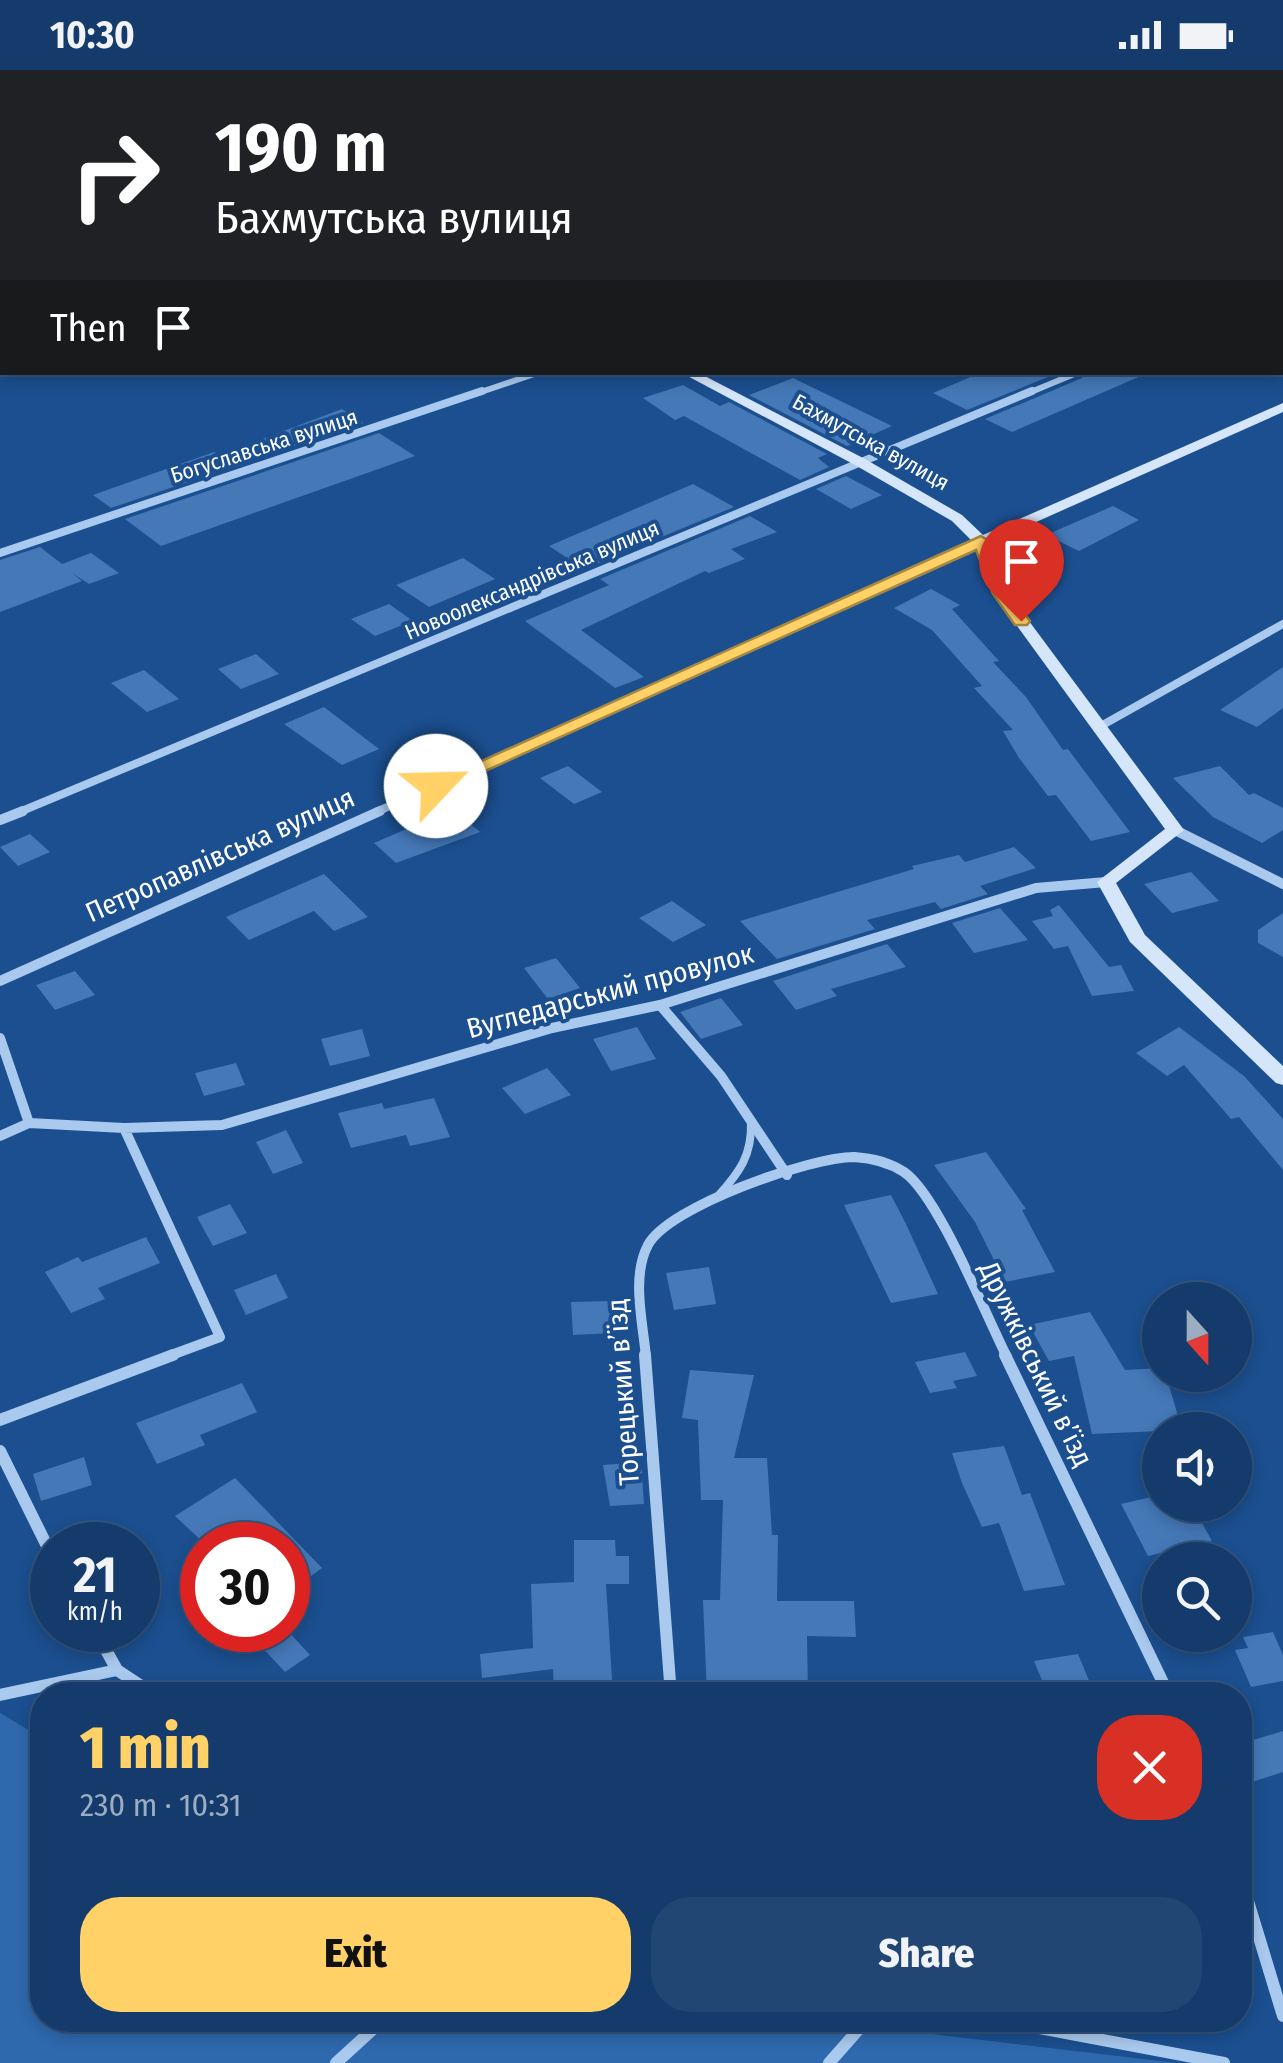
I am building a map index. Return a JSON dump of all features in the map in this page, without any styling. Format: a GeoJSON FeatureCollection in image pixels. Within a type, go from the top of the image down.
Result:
{"type":"FeatureCollection","features":[{"type":"Feature","properties":{"kind":"street","name":"Богуславська вулиця"},"geometry":{"type":"LineString","coordinates":[[0,553],[531,375]]}},
{"type":"Feature","properties":{"kind":"street","name":"Бахмутська вулиця"},"geometry":{"type":"LineString","coordinates":[[692,375],[860,462],[957,518],[981,541],[1002,594],[1175,830],[1283,884]]}},
{"type":"Feature","properties":{"kind":"street","name":"Новоолександрівська вулиця"},"geometry":{"type":"LineString","coordinates":[[0,820],[1072,375]]}},
{"type":"Feature","properties":{"kind":"street","name":"Петропавлівська вулиця"},"geometry":{"type":"LineString","coordinates":[[0,982],[1283,407]]}},
{"type":"Feature","properties":{"kind":"street"},"geometry":{"type":"LineString","coordinates":[[1100,727],[1283,624]]}},
{"type":"Feature","properties":{"kind":"street"},"geometry":{"type":"LineString","coordinates":[[1175,830],[1106,882],[1137,938],[1283,1078]]}},
{"type":"Feature","properties":{"kind":"street","name":"Вугледарський провулок"},"geometry":{"type":"LineString","coordinates":[[29,1124],[124,1128],[222,1125],[552,1028],[660,1006],[1036,888],[1106,882]]}},
{"type":"Feature","properties":{"kind":"street"},"geometry":{"type":"LineString","coordinates":[[660,1006],[720,1076],[786,1176]]}},
{"type":"Feature","properties":{"kind":"street"},"geometry":{"type":"LineString","coordinates":[[0,1038],[29,1124],[0,1136]]}},
{"type":"Feature","properties":{"kind":"street"},"geometry":{"type":"LineString","coordinates":[[0,1420],[220,1337],[124,1128]]}},
{"type":"Feature","properties":{"kind":"street","name":"Дружківський в’їзд"},"geometry":{"type":"LineString","coordinates":[[786,1176],[849,1156],[888,1163],[919,1183],[1125,1597],[1163,1682]]}},
{"type":"Feature","properties":{"kind":"street","name":"Торецький в’їзд"},"geometry":{"type":"LineString","coordinates":[[671,1682],[640,1269],[650,1241],[672,1218],[716,1198],[786,1176]]}},
{"type":"Feature","properties":{"kind":"street"},"geometry":{"type":"LineString","coordinates":[[0,1451],[35,1522]]}},
{"type":"Feature","properties":{"kind":"street"},"geometry":{"type":"LineString","coordinates":[[108,1652],[118,1670],[136,1682]]}},
{"type":"Feature","properties":{"kind":"street"},"geometry":{"type":"LineString","coordinates":[[61,1682],[118,1670]]}},
{"type":"Feature","properties":{"kind":"street"},"geometry":{"type":"LineString","coordinates":[[0,1695],[30,1689]]}},
{"type":"Feature","properties":{"kind":"street"},"geometry":{"type":"LineString","coordinates":[[1252,1914],[1283,2016]]}},
{"type":"Feature","properties":{"kind":"street"},"geometry":{"type":"LineString","coordinates":[[336,2063],[369,2032]]}},
{"type":"Feature","properties":{"kind":"street"},"geometry":{"type":"LineString","coordinates":[[829,2063],[856,2032]]}},
{"type":"Feature","properties":{"kind":"street"},"geometry":{"type":"LineString","coordinates":[[1060,2032],[1224,2063]]}},
{"type":"Feature","properties":{"kind":"lane"},"geometry":{"type":"LineString","coordinates":[[716,1198],[746,1165],[753,1148],[751,1122]]}},
{"type":"Feature","properties":{"kind":"shaded area"},"geometry":{"type":"Polygon","coordinates":[[[0,1713],[30,1731],[30,2032],[915,2032],[1177,2063],[0,2063],[0,1713]]]}},
{"type":"Feature","properties":{"kind":"building"},"geometry":{"type":"Polygon","coordinates":[[[975,375],[1053,375],[967,410],[933,393],[975,375]]]}},
{"type":"Feature","properties":{"kind":"building"},"geometry":{"type":"Polygon","coordinates":[[[1143,375],[1012,432],[985,419],[1082,378],[1143,375]]]}},
{"type":"Feature","properties":{"kind":"building"},"geometry":{"type":"Polygon","coordinates":[[[793,378],[892,426],[847,446],[749,395],[793,378]]]}},
{"type":"Feature","properties":{"kind":"building"},"geometry":{"type":"Polygon","coordinates":[[[683,385],[720,406],[729,402],[827,454],[818,458],[829,467],[800,480],[684,416],[675,420],[643,398],[683,385]]]}},
{"type":"Feature","properties":{"kind":"building"},"geometry":{"type":"Polygon","coordinates":[[[342,409],[363,423],[111,508],[93,495],[214,452],[219,455],[342,409]]]}},
{"type":"Feature","properties":{"kind":"building"},"geometry":{"type":"Polygon","coordinates":[[[379,433],[415,456],[161,546],[125,519],[379,433]]]}},
{"type":"Feature","properties":{"kind":"building"},"geometry":{"type":"Polygon","coordinates":[[[846,476],[882,495],[851,509],[816,489],[846,476]]]}},
{"type":"Feature","properties":{"kind":"building"},"geometry":{"type":"Polygon","coordinates":[[[693,484],[734,507],[584,569],[549,546],[693,484]]]}},
{"type":"Feature","properties":{"kind":"building"},"geometry":{"type":"Polygon","coordinates":[[[1113,506],[1139,520],[1079,551],[1046,535],[1113,506]]]}},
{"type":"Feature","properties":{"kind":"building"},"geometry":{"type":"Polygon","coordinates":[[[750,516],[777,532],[731,549],[745,559],[709,573],[705,571],[581,630],[644,677],[615,688],[525,621],[609,585],[600,579],[750,516]]]}},
{"type":"Feature","properties":{"kind":"building"},"geometry":{"type":"Polygon","coordinates":[[[40,547],[62,564],[91,553],[119,573],[89,584],[72,573],[82,581],[0,612],[0,560],[40,547]]]}},
{"type":"Feature","properties":{"kind":"building"},"geometry":{"type":"Polygon","coordinates":[[[463,558],[495,579],[429,607],[396,585],[463,558]]]}},
{"type":"Feature","properties":{"kind":"building"},"geometry":{"type":"Polygon","coordinates":[[[931,589],[960,605],[952,609],[999,661],[993,662],[1026,697],[1063,750],[1068,749],[1130,832],[1091,841],[1056,795],[1048,796],[1019,758],[1003,731],[1013,730],[974,688],[982,686],[932,630],[894,608],[931,589]]]}},
{"type":"Feature","properties":{"kind":"building"},"geometry":{"type":"Polygon","coordinates":[[[389,604],[413,621],[375,636],[351,619],[389,604]]]}},
{"type":"Feature","properties":{"kind":"building"},"geometry":{"type":"Polygon","coordinates":[[[256,654],[279,674],[241,689],[218,669],[256,654]]]}},
{"type":"Feature","properties":{"kind":"building"},"geometry":{"type":"Polygon","coordinates":[[[1283,667],[1283,708],[1257,727],[1220,710],[1283,667]]]}},
{"type":"Feature","properties":{"kind":"building"},"geometry":{"type":"Polygon","coordinates":[[[144,670],[179,699],[147,712],[111,683],[144,670]]]}},
{"type":"Feature","properties":{"kind":"building"},"geometry":{"type":"Polygon","coordinates":[[[324,707],[379,749],[342,765],[284,724],[324,707]]]}},
{"type":"Feature","properties":{"kind":"building"},"geometry":{"type":"Polygon","coordinates":[[[568,766],[602,792],[574,804],[540,778],[568,766]]]}},
{"type":"Feature","properties":{"kind":"building"},"geometry":{"type":"Polygon","coordinates":[[[1220,766],[1249,795],[1254,793],[1283,808],[1283,830],[1262,843],[1213,817],[1173,778],[1220,766]]]}},
{"type":"Feature","properties":{"kind":"building"},"geometry":{"type":"Polygon","coordinates":[[[453,809],[480,832],[396,863],[374,843],[453,809]]]}},
{"type":"Feature","properties":{"kind":"building"},"geometry":{"type":"Polygon","coordinates":[[[30,834],[50,852],[18,866],[0,847],[30,834]]]}},
{"type":"Feature","properties":{"kind":"building"},"geometry":{"type":"Polygon","coordinates":[[[1014,847],[1036,868],[980,886],[988,894],[941,909],[935,902],[867,920],[875,929],[777,959],[740,921],[914,869],[912,866],[959,855],[965,862],[1014,847]]]}},
{"type":"Feature","properties":{"kind":"building"},"geometry":{"type":"Polygon","coordinates":[[[1191,872],[1219,901],[1172,913],[1144,884],[1191,872]]]}},
{"type":"Feature","properties":{"kind":"building"},"geometry":{"type":"Polygon","coordinates":[[[324,874],[368,917],[334,931],[314,911],[249,940],[226,917],[324,874]]]}},
{"type":"Feature","properties":{"kind":"building"},"geometry":{"type":"Polygon","coordinates":[[[672,901],[706,925],[673,942],[639,918],[672,901]]]}},
{"type":"Feature","properties":{"kind":"building"},"geometry":{"type":"Polygon","coordinates":[[[1059,905],[1109,967],[1121,965],[1134,991],[1092,996],[1068,946],[1054,949],[1032,921],[1053,916],[1050,910],[1059,905]]]}},
{"type":"Feature","properties":{"kind":"building"},"geometry":{"type":"Polygon","coordinates":[[[1000,908],[1028,940],[974,953],[952,923],[1000,908]]]}},
{"type":"Feature","properties":{"kind":"building"},"geometry":{"type":"Polygon","coordinates":[[[1283,913],[1283,957],[1258,943],[1258,930],[1283,913]]]}},
{"type":"Feature","properties":{"kind":"building"},"geometry":{"type":"Polygon","coordinates":[[[887,944],[906,967],[831,989],[837,996],[796,1010],[773,981],[887,944]]]}},
{"type":"Feature","properties":{"kind":"building"},"geometry":{"type":"Polygon","coordinates":[[[556,958],[580,988],[548,999],[524,968],[556,958]]]}},
{"type":"Feature","properties":{"kind":"building"},"geometry":{"type":"Polygon","coordinates":[[[75,971],[95,995],[55,1010],[36,985],[75,971]]]}},
{"type":"Feature","properties":{"kind":"building"},"geometry":{"type":"Polygon","coordinates":[[[721,998],[743,1025],[701,1039],[680,1012],[721,998]]]}},
{"type":"Feature","properties":{"kind":"building"},"geometry":{"type":"Polygon","coordinates":[[[637,1027],[656,1059],[611,1071],[593,1039],[637,1027]]]}},
{"type":"Feature","properties":{"kind":"building"},"geometry":{"type":"Polygon","coordinates":[[[1179,1027],[1244,1076],[1283,1119],[1283,1170],[1239,1117],[1231,1119],[1184,1065],[1167,1076],[1136,1053],[1179,1027]]]}},
{"type":"Feature","properties":{"kind":"building"},"geometry":{"type":"Polygon","coordinates":[[[362,1029],[370,1056],[330,1066],[321,1039],[362,1029]]]}},
{"type":"Feature","properties":{"kind":"building"},"geometry":{"type":"Polygon","coordinates":[[[236,1063],[245,1085],[204,1096],[195,1073],[236,1063]]]}},
{"type":"Feature","properties":{"kind":"building"},"geometry":{"type":"Polygon","coordinates":[[[547,1068],[571,1095],[525,1114],[502,1088],[547,1068]]]}},
{"type":"Feature","properties":{"kind":"building"},"geometry":{"type":"Polygon","coordinates":[[[434,1098],[450,1137],[410,1146],[406,1135],[351,1148],[338,1113],[382,1103],[384,1109],[434,1098]]]}},
{"type":"Feature","properties":{"kind":"building"},"geometry":{"type":"Polygon","coordinates":[[[286,1130],[303,1163],[273,1174],[256,1142],[286,1130]]]}},
{"type":"Feature","properties":{"kind":"building"},"geometry":{"type":"Polygon","coordinates":[[[986,1152],[1026,1209],[1022,1210],[1055,1272],[1005,1282],[975,1222],[934,1165],[986,1152]]]}},
{"type":"Feature","properties":{"kind":"building"},"geometry":{"type":"Polygon","coordinates":[[[891,1195],[938,1294],[891,1303],[844,1205],[891,1195]]]}},
{"type":"Feature","properties":{"kind":"building"},"geometry":{"type":"Polygon","coordinates":[[[230,1204],[247,1233],[213,1246],[197,1217],[230,1204]]]}},
{"type":"Feature","properties":{"kind":"building"},"geometry":{"type":"Polygon","coordinates":[[[146,1237],[160,1263],[98,1288],[105,1299],[71,1313],[45,1272],[78,1257],[82,1262],[146,1237]]]}},
{"type":"Feature","properties":{"kind":"building"},"geometry":{"type":"Polygon","coordinates":[[[709,1267],[716,1304],[674,1310],[666,1273],[709,1267]]]}},
{"type":"Feature","properties":{"kind":"building"},"geometry":{"type":"Polygon","coordinates":[[[276,1274],[288,1298],[246,1315],[234,1290],[276,1274]]]}},
{"type":"Feature","properties":{"kind":"building"},"geometry":{"type":"Polygon","coordinates":[[[612,1301],[614,1333],[573,1335],[571,1302],[612,1301]]]}},
{"type":"Feature","properties":{"kind":"building"},"geometry":{"type":"Polygon","coordinates":[[[1090,1312],[1125,1370],[1142,1369],[1142,1392],[1171,1392],[1177,1412],[1142,1412],[1142,1432],[1092,1434],[1074,1356],[1049,1361],[1029,1325],[1090,1312]]]}},
{"type":"Feature","properties":{"kind":"building"},"geometry":{"type":"Polygon","coordinates":[[[965,1352],[977,1376],[953,1381],[957,1388],[930,1393],[915,1362],[965,1352]]]}},
{"type":"Feature","properties":{"kind":"building"},"geometry":{"type":"Polygon","coordinates":[[[690,1370],[754,1375],[734,1458],[767,1458],[772,1535],[778,1535],[777,1601],[854,1601],[856,1637],[807,1636],[808,1682],[706,1682],[703,1600],[720,1600],[723,1500],[701,1500],[698,1420],[682,1418],[690,1370]]]}},
{"type":"Feature","properties":{"kind":"building"},"geometry":{"type":"Polygon","coordinates":[[[242,1383],[257,1412],[200,1435],[205,1445],[157,1464],[136,1423],[242,1383]]]}},
{"type":"Feature","properties":{"kind":"building"},"geometry":{"type":"Polygon","coordinates":[[[1004,1446],[1022,1495],[1030,1493],[1065,1585],[1024,1591],[999,1523],[982,1527],[962,1483],[952,1453],[1004,1446]]]}},
{"type":"Feature","properties":{"kind":"building"},"geometry":{"type":"Polygon","coordinates":[[[84,1457],[92,1485],[41,1501],[33,1474],[84,1457]]]}},
{"type":"Feature","properties":{"kind":"building"},"geometry":{"type":"Polygon","coordinates":[[[641,1462],[644,1504],[610,1506],[603,1465],[641,1462]]]}},
{"type":"Feature","properties":{"kind":"building"},"geometry":{"type":"Polygon","coordinates":[[[235,1478],[278,1522],[181,1522],[175,1516],[235,1478]]]}},
{"type":"Feature","properties":{"kind":"building"},"geometry":{"type":"Polygon","coordinates":[[[1142,1499],[1142,1522],[1201,1522],[1212,1541],[1142,1544],[1121,1504],[1142,1499]]]}},
{"type":"Feature","properties":{"kind":"building"},"geometry":{"type":"Polygon","coordinates":[[[574,1540],[615,1540],[616,1556],[629,1556],[629,1584],[606,1584],[612,1682],[554,1682],[553,1669],[482,1678],[480,1654],[533,1648],[531,1584],[574,1582],[574,1540]]]}},
{"type":"Feature","properties":{"kind":"building"},"geometry":{"type":"Polygon","coordinates":[[[310,1556],[322,1568],[310,1577],[310,1556]]]}},
{"type":"Feature","properties":{"kind":"building"},"geometry":{"type":"Polygon","coordinates":[[[1273,1632],[1283,1655],[1283,1681],[1252,1687],[1236,1652],[1252,1652],[1252,1636],[1273,1632]]]}},
{"type":"Feature","properties":{"kind":"building"},"geometry":{"type":"Polygon","coordinates":[[[266,1652],[310,1655],[285,1672],[266,1652]]]}},
{"type":"Feature","properties":{"kind":"building"},"geometry":{"type":"Polygon","coordinates":[[[1078,1654],[1090,1682],[1043,1682],[1034,1661],[1078,1654]]]}},
{"type":"Feature","properties":{"kind":"building"},"geometry":{"type":"Polygon","coordinates":[[[1283,1731],[1283,1772],[1252,1782],[1252,1740],[1283,1731]]]}},
{"type":"Feature","properties":{"kind":"route"},"geometry":{"type":"LineString","coordinates":[[436,786],[981,541],[1002,594],[1021,621]]}}]}
